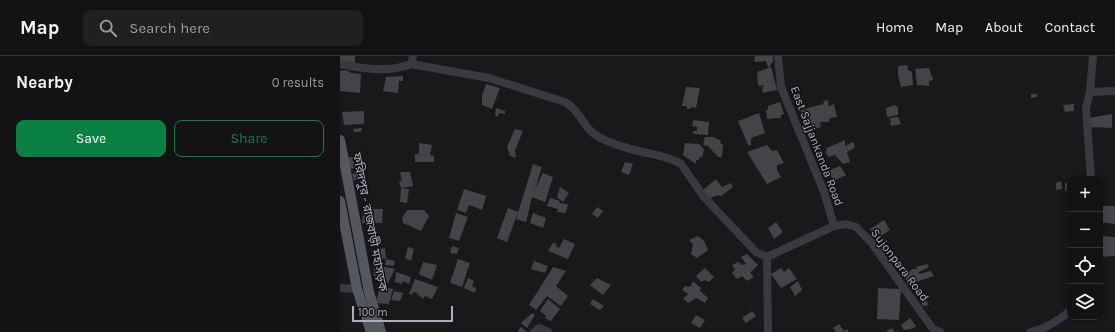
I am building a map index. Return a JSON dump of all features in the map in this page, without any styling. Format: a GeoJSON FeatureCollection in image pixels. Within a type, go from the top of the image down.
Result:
{"type":"FeatureCollection","features":[{"type":"Feature","properties":{"kind":"main road","name":"ফরিদপুর - রাজবাড়ী মহাসড়ক"},"geometry":{"type":"LineString","coordinates":[[340,140],[369,292],[382,332]]}},
{"type":"Feature","properties":{"kind":"main road","name":"ফরিদপুর - রাজবাড়ী মহাসড়ক"},"geometry":{"type":"LineString","coordinates":[[340,201],[357,289],[371,332]]}},
{"type":"Feature","properties":{"kind":"street","name":"East Sajjankanda Road"},"geometry":{"type":"LineString","coordinates":[[778,56],[781,87],[824,192],[834,226]]}},
{"type":"Feature","properties":{"kind":"street"},"geometry":{"type":"LineString","coordinates":[[1091,176],[1086,108],[1090,92],[1093,56]]}},
{"type":"Feature","properties":{"kind":"street"},"geometry":{"type":"LineString","coordinates":[[340,64],[382,69],[405,66],[412,60],[489,78],[565,102],[574,107],[590,131],[598,137],[641,152],[676,161],[681,164],[704,197],[723,218],[756,252],[767,258]]}},
{"type":"Feature","properties":{"kind":"street"},"geometry":{"type":"LineString","coordinates":[[1090,92],[1115,91]]}},
{"type":"Feature","properties":{"kind":"street","name":"Sujonpara Road"},"geometry":{"type":"LineString","coordinates":[[834,226],[846,224],[856,227],[871,242],[933,329],[940,332]]}},
{"type":"Feature","properties":{"kind":"street"},"geometry":{"type":"LineString","coordinates":[[767,258],[834,226]]}},
{"type":"Feature","properties":{"kind":"street"},"geometry":{"type":"LineString","coordinates":[[767,258],[768,332]]}},
{"type":"Feature","properties":{"kind":"street"},"geometry":{"type":"LineString","coordinates":[[340,288],[357,289]]}},
{"type":"Feature","properties":{"kind":"street"},"geometry":{"type":"LineString","coordinates":[[1031,332],[1038,331],[1062,318],[1067,313]]}},
{"type":"Feature","properties":{"kind":"street"},"geometry":{"type":"LineString","coordinates":[[534,332],[539,328],[548,332]]}},
{"type":"Feature","properties":{"kind":"building"},"geometry":{"type":"Polygon","coordinates":[[[340,56],[355,56],[355,63],[340,60],[340,56]]]}},
{"type":"Feature","properties":{"kind":"building"},"geometry":{"type":"Polygon","coordinates":[[[755,56],[773,56],[773,63],[771,63],[770,67],[768,67],[766,61],[754,62],[755,56]]]}},
{"type":"Feature","properties":{"kind":"building"},"geometry":{"type":"Polygon","coordinates":[[[907,65],[908,70],[912,72],[913,85],[901,87],[898,75],[898,66],[907,65]]]}},
{"type":"Feature","properties":{"kind":"building"},"geometry":{"type":"Polygon","coordinates":[[[771,67],[777,90],[763,93],[762,89],[764,85],[758,86],[757,72],[771,67]]]}},
{"type":"Feature","properties":{"kind":"building"},"geometry":{"type":"Polygon","coordinates":[[[929,68],[933,80],[929,81],[929,86],[917,85],[915,69],[929,68]]]}},
{"type":"Feature","properties":{"kind":"building"},"geometry":{"type":"Polygon","coordinates":[[[346,70],[351,73],[361,74],[360,93],[340,91],[340,71],[346,70]]]}},
{"type":"Feature","properties":{"kind":"building"},"geometry":{"type":"Polygon","coordinates":[[[403,76],[403,81],[399,81],[398,93],[383,91],[386,77],[403,76]]]}},
{"type":"Feature","properties":{"kind":"building"},"geometry":{"type":"Polygon","coordinates":[[[486,84],[500,88],[492,109],[482,105],[482,96],[486,84]]]}},
{"type":"Feature","properties":{"kind":"building"},"geometry":{"type":"Polygon","coordinates":[[[686,87],[700,88],[696,108],[691,107],[690,109],[687,109],[687,106],[682,106],[686,87]]]}},
{"type":"Feature","properties":{"kind":"building"},"geometry":{"type":"Polygon","coordinates":[[[1031,94],[1037,94],[1037,97],[1031,98],[1031,94]]]}},
{"type":"Feature","properties":{"kind":"building"},"geometry":{"type":"Polygon","coordinates":[[[828,100],[829,106],[834,104],[837,117],[830,118],[829,122],[820,122],[821,127],[805,132],[800,110],[824,104],[823,101],[828,100]]]}},
{"type":"Feature","properties":{"kind":"building"},"geometry":{"type":"Polygon","coordinates":[[[780,102],[784,114],[781,115],[781,118],[767,119],[766,110],[768,110],[768,106],[780,102]]]}},
{"type":"Feature","properties":{"kind":"building"},"geometry":{"type":"Polygon","coordinates":[[[1074,104],[1074,111],[1065,112],[1063,105],[1074,104]]]}},
{"type":"Feature","properties":{"kind":"building"},"geometry":{"type":"Polygon","coordinates":[[[894,105],[898,107],[898,115],[887,117],[886,108],[894,105]]]}},
{"type":"Feature","properties":{"kind":"building"},"geometry":{"type":"Polygon","coordinates":[[[496,108],[505,111],[505,114],[499,113],[498,117],[495,115],[496,108]]]}},
{"type":"Feature","properties":{"kind":"building"},"geometry":{"type":"Polygon","coordinates":[[[364,111],[364,124],[344,125],[342,112],[364,111]]]}},
{"type":"Feature","properties":{"kind":"building"},"geometry":{"type":"Polygon","coordinates":[[[759,113],[765,133],[751,138],[751,145],[748,145],[738,121],[759,113]]]}},
{"type":"Feature","properties":{"kind":"building"},"geometry":{"type":"Polygon","coordinates":[[[1112,114],[1112,128],[1089,127],[1089,118],[1112,114]]]}},
{"type":"Feature","properties":{"kind":"building"},"geometry":{"type":"Polygon","coordinates":[[[898,117],[901,124],[891,126],[890,118],[898,117]]]}},
{"type":"Feature","properties":{"kind":"building"},"geometry":{"type":"Polygon","coordinates":[[[693,120],[709,122],[708,135],[693,134],[693,131],[697,131],[697,127],[692,126],[693,120]]]}},
{"type":"Feature","properties":{"kind":"building"},"geometry":{"type":"Polygon","coordinates":[[[362,128],[361,132],[354,132],[353,129],[362,128]]]}},
{"type":"Feature","properties":{"kind":"building"},"geometry":{"type":"Polygon","coordinates":[[[515,129],[523,131],[515,150],[516,158],[510,156],[507,147],[515,129]]]}},
{"type":"Feature","properties":{"kind":"building"},"geometry":{"type":"Polygon","coordinates":[[[705,137],[713,137],[720,140],[721,144],[723,144],[722,157],[718,157],[708,146],[703,145],[705,137]]]}},
{"type":"Feature","properties":{"kind":"building"},"geometry":{"type":"Polygon","coordinates":[[[845,140],[845,146],[853,142],[855,146],[847,152],[850,162],[843,164],[835,155],[829,157],[826,154],[827,148],[845,140]]]}},
{"type":"Feature","properties":{"kind":"building"},"geometry":{"type":"Polygon","coordinates":[[[419,143],[432,145],[430,155],[434,156],[434,162],[415,162],[415,154],[429,155],[419,154],[419,143]]]}},
{"type":"Feature","properties":{"kind":"building"},"geometry":{"type":"Polygon","coordinates":[[[685,143],[699,144],[704,149],[702,158],[699,157],[699,160],[696,160],[696,164],[683,155],[685,143]]]}},
{"type":"Feature","properties":{"kind":"building"},"geometry":{"type":"Polygon","coordinates":[[[767,145],[772,151],[777,150],[784,163],[777,165],[777,170],[781,177],[767,184],[747,152],[767,145]]]}},
{"type":"Feature","properties":{"kind":"building"},"geometry":{"type":"Polygon","coordinates":[[[348,157],[353,157],[355,168],[350,169],[348,157]]]}},
{"type":"Feature","properties":{"kind":"building"},"geometry":{"type":"Polygon","coordinates":[[[625,162],[633,164],[629,175],[621,172],[625,162]]]}},
{"type":"Feature","properties":{"kind":"building"},"geometry":{"type":"Polygon","coordinates":[[[533,164],[542,167],[535,189],[543,173],[553,177],[545,202],[532,197],[526,222],[516,219],[533,164]]]}},
{"type":"Feature","properties":{"kind":"building"},"geometry":{"type":"Polygon","coordinates":[[[840,166],[846,175],[834,181],[828,171],[840,166]]]}},
{"type":"Feature","properties":{"kind":"building"},"geometry":{"type":"Polygon","coordinates":[[[359,172],[360,179],[354,181],[352,174],[359,172]]]}},
{"type":"Feature","properties":{"kind":"building"},"geometry":{"type":"Polygon","coordinates":[[[400,172],[410,172],[413,186],[401,188],[399,181],[402,181],[400,172]]]}},
{"type":"Feature","properties":{"kind":"building"},"geometry":{"type":"Polygon","coordinates":[[[716,179],[722,187],[731,183],[733,187],[721,196],[718,195],[708,199],[703,192],[704,189],[716,179]]]}},
{"type":"Feature","properties":{"kind":"building"},"geometry":{"type":"Polygon","coordinates":[[[1061,181],[1062,189],[1056,190],[1056,183],[1061,181]]]}},
{"type":"Feature","properties":{"kind":"building"},"geometry":{"type":"Polygon","coordinates":[[[1065,183],[1067,183],[1067,191],[1065,191],[1065,183]]]}},
{"type":"Feature","properties":{"kind":"building"},"geometry":{"type":"Polygon","coordinates":[[[560,187],[569,193],[563,202],[557,197],[560,187]]]}},
{"type":"Feature","properties":{"kind":"building"},"geometry":{"type":"Polygon","coordinates":[[[401,188],[409,189],[407,203],[400,202],[401,188]]]}},
{"type":"Feature","properties":{"kind":"building"},"geometry":{"type":"Polygon","coordinates":[[[464,189],[486,196],[482,210],[469,205],[466,213],[457,210],[464,189]]]}},
{"type":"Feature","properties":{"kind":"building"},"geometry":{"type":"Polygon","coordinates":[[[550,198],[560,201],[559,203],[568,204],[566,213],[557,212],[558,209],[547,206],[550,198]]]}},
{"type":"Feature","properties":{"kind":"building"},"geometry":{"type":"Polygon","coordinates":[[[1103,206],[1115,206],[1115,224],[1103,222],[1103,206]]]}},
{"type":"Feature","properties":{"kind":"building"},"geometry":{"type":"Polygon","coordinates":[[[597,207],[603,211],[598,218],[592,214],[597,207]]]}},
{"type":"Feature","properties":{"kind":"building"},"geometry":{"type":"Polygon","coordinates":[[[508,208],[518,212],[507,242],[497,238],[508,208]]]}},
{"type":"Feature","properties":{"kind":"building"},"geometry":{"type":"Polygon","coordinates":[[[363,209],[383,209],[382,223],[362,223],[363,209]]]}},
{"type":"Feature","properties":{"kind":"building"},"geometry":{"type":"Polygon","coordinates":[[[407,210],[424,210],[429,216],[421,231],[403,223],[402,218],[407,210]]]}},
{"type":"Feature","properties":{"kind":"building"},"geometry":{"type":"Polygon","coordinates":[[[456,213],[468,217],[459,241],[449,238],[456,213]]]}},
{"type":"Feature","properties":{"kind":"building"},"geometry":{"type":"Polygon","coordinates":[[[533,213],[546,218],[543,228],[530,223],[533,213]]]}},
{"type":"Feature","properties":{"kind":"building"},"geometry":{"type":"Polygon","coordinates":[[[884,220],[890,230],[876,239],[870,229],[884,220]]]}},
{"type":"Feature","properties":{"kind":"building"},"geometry":{"type":"Polygon","coordinates":[[[776,222],[783,232],[774,239],[768,228],[776,222]]]}},
{"type":"Feature","properties":{"kind":"building"},"geometry":{"type":"Polygon","coordinates":[[[698,236],[704,241],[708,250],[697,258],[691,254],[693,244],[689,240],[698,236]]]}},
{"type":"Feature","properties":{"kind":"building"},"geometry":{"type":"Polygon","coordinates":[[[1103,236],[1115,237],[1115,256],[1103,257],[1103,236]]]}},
{"type":"Feature","properties":{"kind":"building"},"geometry":{"type":"Polygon","coordinates":[[[564,239],[575,244],[568,259],[548,251],[553,243],[557,244],[556,246],[559,248],[564,239]]]}},
{"type":"Feature","properties":{"kind":"building"},"geometry":{"type":"Polygon","coordinates":[[[452,246],[459,248],[457,254],[450,253],[452,246]]]}},
{"type":"Feature","properties":{"kind":"building"},"geometry":{"type":"Polygon","coordinates":[[[408,247],[414,249],[411,261],[405,258],[408,247]]]}},
{"type":"Feature","properties":{"kind":"building"},"geometry":{"type":"Polygon","coordinates":[[[385,248],[386,259],[378,258],[378,249],[385,248]]]}},
{"type":"Feature","properties":{"kind":"building"},"geometry":{"type":"Polygon","coordinates":[[[747,254],[758,265],[750,273],[754,277],[747,281],[742,276],[737,279],[732,273],[735,270],[732,265],[738,262],[742,265],[746,264],[741,257],[747,254]]]}},
{"type":"Feature","properties":{"kind":"building"},"geometry":{"type":"Polygon","coordinates":[[[386,259],[395,261],[394,266],[385,265],[386,259]]]}},
{"type":"Feature","properties":{"kind":"building"},"geometry":{"type":"Polygon","coordinates":[[[458,259],[470,263],[462,287],[450,283],[458,259]]]}},
{"type":"Feature","properties":{"kind":"building"},"geometry":{"type":"Polygon","coordinates":[[[534,261],[548,266],[545,273],[531,269],[534,261]]]}},
{"type":"Feature","properties":{"kind":"building"},"geometry":{"type":"Polygon","coordinates":[[[423,262],[437,265],[432,280],[419,274],[423,262]]]}},
{"type":"Feature","properties":{"kind":"building"},"geometry":{"type":"Polygon","coordinates":[[[927,264],[929,267],[919,272],[919,274],[931,271],[934,276],[907,285],[905,274],[913,269],[917,269],[916,267],[927,264]]]}},
{"type":"Feature","properties":{"kind":"building"},"geometry":{"type":"Polygon","coordinates":[[[375,265],[395,269],[388,283],[373,275],[375,265]]]}},
{"type":"Feature","properties":{"kind":"building"},"geometry":{"type":"Polygon","coordinates":[[[553,267],[566,271],[556,286],[568,296],[561,306],[547,296],[536,310],[529,305],[553,267]]]}},
{"type":"Feature","properties":{"kind":"building"},"geometry":{"type":"Polygon","coordinates":[[[705,268],[714,277],[709,282],[705,280],[701,282],[696,276],[705,268]]]}},
{"type":"Feature","properties":{"kind":"building"},"geometry":{"type":"Polygon","coordinates":[[[781,268],[784,272],[789,268],[797,279],[781,288],[771,274],[781,268]]]}},
{"type":"Feature","properties":{"kind":"building"},"geometry":{"type":"Polygon","coordinates":[[[396,272],[411,277],[409,284],[403,281],[402,284],[395,282],[396,272]]]}},
{"type":"Feature","properties":{"kind":"building"},"geometry":{"type":"Polygon","coordinates":[[[468,278],[474,281],[472,286],[476,288],[475,293],[464,288],[468,278]]]}},
{"type":"Feature","properties":{"kind":"building"},"geometry":{"type":"Polygon","coordinates":[[[597,278],[611,285],[603,295],[590,285],[597,278]]]}},
{"type":"Feature","properties":{"kind":"building"},"geometry":{"type":"Polygon","coordinates":[[[415,279],[438,287],[432,299],[425,296],[423,299],[415,292],[413,292],[412,295],[409,294],[415,279]]]}},
{"type":"Feature","properties":{"kind":"building"},"geometry":{"type":"Polygon","coordinates":[[[693,281],[701,288],[700,291],[708,298],[705,303],[696,298],[689,303],[683,299],[688,294],[682,290],[685,286],[690,287],[693,281]]]}},
{"type":"Feature","properties":{"kind":"building"},"geometry":{"type":"Polygon","coordinates":[[[798,281],[802,290],[795,296],[790,287],[798,281]]]}},
{"type":"Feature","properties":{"kind":"building"},"geometry":{"type":"Polygon","coordinates":[[[380,286],[393,289],[389,304],[376,303],[380,286]]]}},
{"type":"Feature","properties":{"kind":"building"},"geometry":{"type":"Polygon","coordinates":[[[878,288],[901,289],[899,320],[877,319],[878,288]]]}},
{"type":"Feature","properties":{"kind":"building"},"geometry":{"type":"Polygon","coordinates":[[[394,291],[403,293],[400,301],[391,300],[394,291]]]}},
{"type":"Feature","properties":{"kind":"building"},"geometry":{"type":"Polygon","coordinates":[[[548,299],[560,309],[551,321],[545,318],[546,316],[540,311],[548,299]]]}},
{"type":"Feature","properties":{"kind":"building"},"geometry":{"type":"Polygon","coordinates":[[[593,299],[604,306],[600,310],[590,304],[593,299]]]}},
{"type":"Feature","properties":{"kind":"building"},"geometry":{"type":"Polygon","coordinates":[[[925,299],[929,305],[923,306],[920,301],[925,299]]]}},
{"type":"Feature","properties":{"kind":"building"},"geometry":{"type":"Polygon","coordinates":[[[752,311],[756,316],[746,323],[742,318],[752,311]]]}},
{"type":"Feature","properties":{"kind":"building"},"geometry":{"type":"Polygon","coordinates":[[[532,313],[535,315],[527,328],[521,323],[532,313]]]}},
{"type":"Feature","properties":{"kind":"building"},"geometry":{"type":"Polygon","coordinates":[[[696,315],[705,320],[700,328],[691,323],[696,315]]]}},
{"type":"Feature","properties":{"kind":"building"},"geometry":{"type":"Polygon","coordinates":[[[910,318],[916,326],[912,329],[904,330],[901,325],[910,318]]]}},
{"type":"Feature","properties":{"kind":"building"},"geometry":{"type":"Polygon","coordinates":[[[839,324],[844,331],[847,329],[849,332],[836,332],[833,328],[839,324]]]}},
{"type":"Feature","properties":{"kind":"building"},"geometry":{"type":"Polygon","coordinates":[[[521,327],[527,332],[517,332],[521,327]]]}},
{"type":"Feature","properties":{"kind":"building"},"geometry":{"type":"Polygon","coordinates":[[[892,328],[895,332],[885,332],[892,328]]]}}]}
